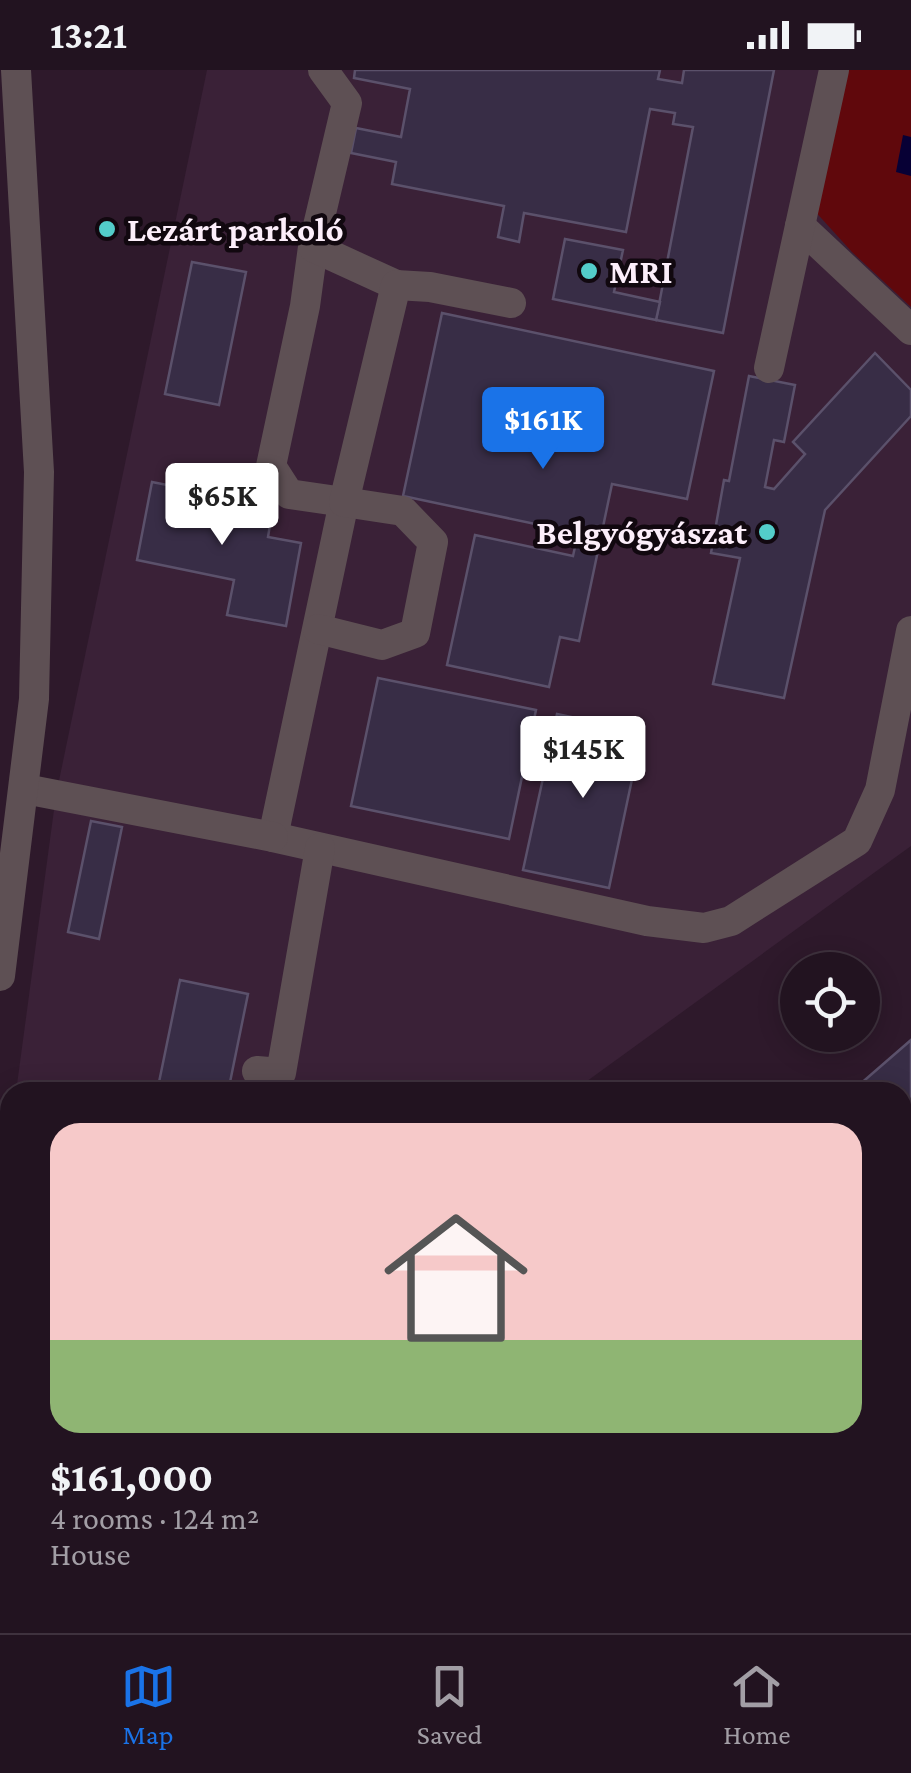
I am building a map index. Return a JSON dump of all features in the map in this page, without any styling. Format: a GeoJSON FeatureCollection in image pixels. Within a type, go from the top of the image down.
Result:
{"type":"FeatureCollection","features":[{"type":"Feature","properties":{"kind":"street"},"geometry":{"type":"LineString","coordinates":[[0,976],[34,699],[39,472],[16,70]]}},
{"type":"Feature","properties":{"kind":"street"},"geometry":{"type":"LineString","coordinates":[[318,629],[382,644],[415,633],[433,542],[403,511],[289,494],[271,466],[306,306],[313,247],[347,104],[323,70]]}},
{"type":"Feature","properties":{"kind":"street"},"geometry":{"type":"LineString","coordinates":[[769,368],[834,70]]}},
{"type":"Feature","properties":{"kind":"street"},"geometry":{"type":"LineString","coordinates":[[800,226],[911,330]]}},
{"type":"Feature","properties":{"kind":"street"},"geometry":{"type":"LineString","coordinates":[[313,247],[396,285],[511,303]]}},
{"type":"Feature","properties":{"kind":"street"},"geometry":{"type":"LineString","coordinates":[[274,837],[344,502],[396,285]]}},
{"type":"Feature","properties":{"kind":"street"},"geometry":{"type":"LineString","coordinates":[[25,789],[274,837],[647,921],[704,928],[731,921],[858,841],[880,790],[911,631]]}},
{"type":"Feature","properties":{"kind":"street"},"geometry":{"type":"LineString","coordinates":[[257,1071],[281,1072],[320,848]]}},
{"type":"Feature","properties":{"kind":"shaded area"},"geometry":{"type":"Polygon","coordinates":[[[207,70],[911,70],[911,846],[586,1082],[17,1082],[56,795],[207,70]]]}},
{"type":"Feature","properties":{"kind":"shaded area"},"geometry":{"type":"Polygon","coordinates":[[[843,70],[911,70],[911,307],[812,208],[843,70]]]}},
{"type":"Feature","properties":{"kind":"shaded area"},"geometry":{"type":"Polygon","coordinates":[[[903,135],[911,137],[911,176],[896,172],[903,135]]]}},
{"type":"Feature","properties":{"kind":"building"},"geometry":{"type":"Polygon","coordinates":[[[355,70],[660,70],[658,79],[682,83],[684,70],[774,70],[723,333],[656,320],[693,127],[673,124],[675,113],[650,109],[626,232],[524,213],[519,242],[498,237],[504,206],[392,184],[396,162],[351,153],[356,128],[401,137],[410,89],[354,78],[355,70]]]}},
{"type":"Feature","properties":{"kind":"building","name":"MRI"},"geometry":{"type":"Polygon","coordinates":[[[565,239],[623,250],[614,292],[660,302],[656,320],[553,299],[565,239]]]}},
{"type":"Feature","properties":{"kind":"building"},"geometry":{"type":"Polygon","coordinates":[[[192,262],[246,272],[219,405],[165,394],[192,262]]]}},
{"type":"Feature","properties":{"kind":"building"},"geometry":{"type":"Polygon","coordinates":[[[442,313],[714,371],[687,499],[612,484],[579,641],[560,637],[549,687],[447,665],[475,535],[573,556],[578,533],[403,496],[442,313]]]}},
{"type":"Feature","properties":{"kind":"building","name":"Belgyógyászat"},"geometry":{"type":"Polygon","coordinates":[[[875,353],[911,390],[911,416],[825,510],[784,698],[713,684],[740,558],[711,553],[749,376],[795,385],[784,442],[774,440],[765,487],[774,489],[805,454],[793,442],[875,353]]]}},
{"type":"Feature","properties":{"kind":"building"},"geometry":{"type":"Polygon","coordinates":[[[152,482],[253,502],[270,525],[268,537],[301,543],[286,626],[227,615],[234,580],[137,560],[152,482]]]}},
{"type":"Feature","properties":{"kind":"building"},"geometry":{"type":"Polygon","coordinates":[[[378,678],[536,710],[509,839],[351,806],[378,678]]]}},
{"type":"Feature","properties":{"kind":"building"},"geometry":{"type":"Polygon","coordinates":[[[557,714],[642,732],[609,888],[523,870],[557,714]]]}},
{"type":"Feature","properties":{"kind":"building"},"geometry":{"type":"Polygon","coordinates":[[[91,821],[122,827],[99,939],[68,932],[91,821]]]}},
{"type":"Feature","properties":{"kind":"building"},"geometry":{"type":"Polygon","coordinates":[[[180,980],[248,994],[230,1082],[159,1082],[180,980]]]}},
{"type":"Feature","properties":{"kind":"building"},"geometry":{"type":"Polygon","coordinates":[[[911,1040],[911,1082],[863,1082],[911,1040]]]}},
{"type":"Feature","properties":{"kind":"place","name":"Lezárt parkoló"},"geometry":{"type":"Point","coordinates":[107,229]}},
{"type":"Feature","properties":{"kind":"place","name":"MRI"},"geometry":{"type":"Point","coordinates":[589,271]}},
{"type":"Feature","properties":{"kind":"place","name":"Belgyógyászat"},"geometry":{"type":"Point","coordinates":[767,532]}}]}
